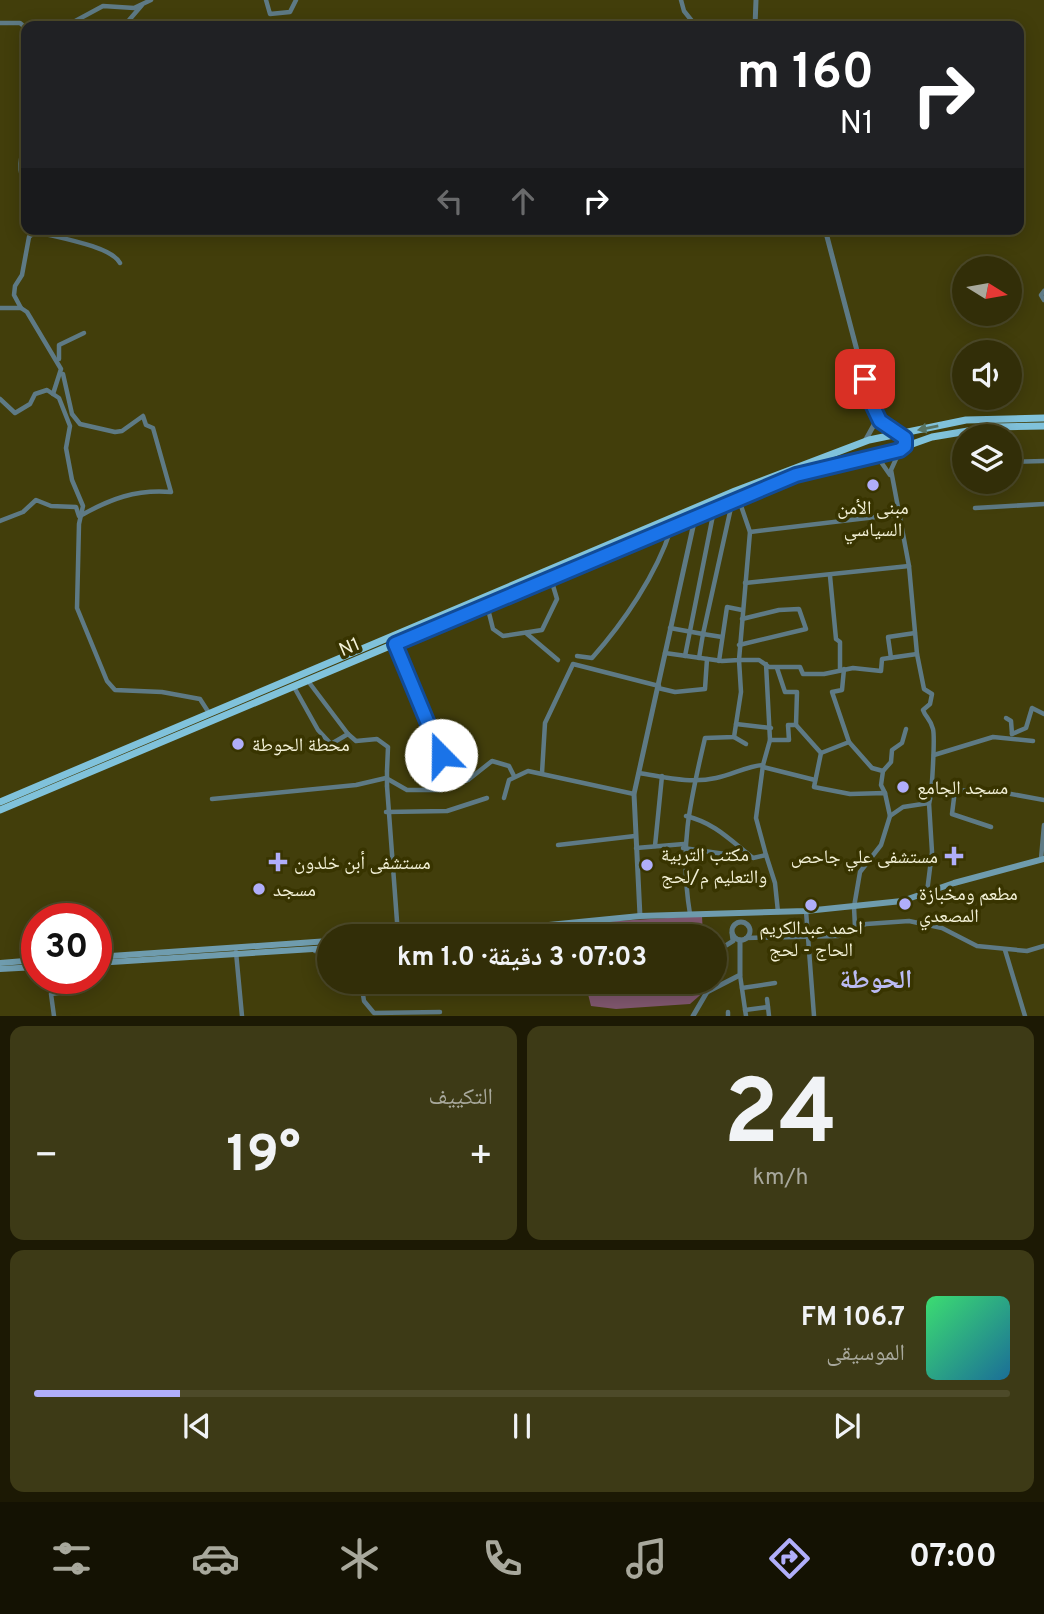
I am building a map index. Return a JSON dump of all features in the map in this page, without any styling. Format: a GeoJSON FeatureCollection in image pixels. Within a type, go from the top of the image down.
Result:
{"type":"FeatureCollection","features":[{"type":"Feature","properties":{"kind":"highway","name":"N1"},"geometry":{"type":"LineString","coordinates":[[0,802],[735,491],[865,441],[966,420],[1044,418]]}},
{"type":"Feature","properties":{"kind":"highway"},"geometry":{"type":"LineString","coordinates":[[900,450],[932,437],[992,427],[1044,426]]}},
{"type":"Feature","properties":{"kind":"highway"},"geometry":{"type":"LineString","coordinates":[[896,434],[903,435],[906,440],[900,450]]}},
{"type":"Feature","properties":{"kind":"highway"},"geometry":{"type":"LineString","coordinates":[[865,441],[861,451],[870,459]]}},
{"type":"Feature","properties":{"kind":"highway","name":"N1"},"geometry":{"type":"LineString","coordinates":[[0,810],[796,475],[900,450]]}},
{"type":"Feature","properties":{"kind":"main road"},"geometry":{"type":"LineString","coordinates":[[553,924],[640,916],[806,911],[902,901],[1043,860]]}},
{"type":"Feature","properties":{"kind":"main road"},"geometry":{"type":"LineString","coordinates":[[112,962],[317,942]]}},
{"type":"Feature","properties":{"kind":"main road"},"geometry":{"type":"LineString","coordinates":[[112,956],[317,950]]}},
{"type":"Feature","properties":{"kind":"main road"},"geometry":{"type":"LineString","coordinates":[[0,962],[21,961]]}},
{"type":"Feature","properties":{"kind":"main road"},"geometry":{"type":"LineString","coordinates":[[0,969],[21,968]]}},
{"type":"Feature","properties":{"kind":"street"},"geometry":{"type":"LineString","coordinates":[[75,21],[103,6],[134,8],[152,0]]}},
{"type":"Feature","properties":{"kind":"street"},"geometry":{"type":"LineString","coordinates":[[266,0],[270,14],[277,15],[290,12],[296,0]]}},
{"type":"Feature","properties":{"kind":"street"},"geometry":{"type":"LineString","coordinates":[[681,0],[684,11],[692,21]]}},
{"type":"Feature","properties":{"kind":"street"},"geometry":{"type":"LineString","coordinates":[[755,21],[756,0]]}},
{"type":"Feature","properties":{"kind":"street"},"geometry":{"type":"LineString","coordinates":[[128,21],[142,5]]}},
{"type":"Feature","properties":{"kind":"street"},"geometry":{"type":"LineString","coordinates":[[0,23],[21,24]]}},
{"type":"Feature","properties":{"kind":"street"},"geometry":{"type":"LineString","coordinates":[[31,235],[22,275],[15,286],[14,295],[21,308],[36,324],[61,369],[53,394]]}},
{"type":"Feature","properties":{"kind":"street"},"geometry":{"type":"LineString","coordinates":[[47,235],[79,245],[105,249],[114,254],[120,263]]}},
{"type":"Feature","properties":{"kind":"street"},"geometry":{"type":"LineString","coordinates":[[827,235],[875,423],[865,441]]}},
{"type":"Feature","properties":{"kind":"street"},"geometry":{"type":"LineString","coordinates":[[1044,291],[1041,295],[1044,300]]}},
{"type":"Feature","properties":{"kind":"street"},"geometry":{"type":"LineString","coordinates":[[1,309],[21,308]]}},
{"type":"Feature","properties":{"kind":"street"},"geometry":{"type":"LineString","coordinates":[[79,517],[123,495],[140,491],[171,492],[153,428],[146,425],[143,416],[122,431],[115,432],[80,424],[72,414],[61,369],[59,345],[84,333]]}},
{"type":"Feature","properties":{"kind":"street"},"geometry":{"type":"LineString","coordinates":[[0,398],[15,413],[30,404],[35,394],[47,390],[59,398],[70,426],[66,448],[72,480],[83,506],[79,517]]}},
{"type":"Feature","properties":{"kind":"street"},"geometry":{"type":"LineString","coordinates":[[870,400],[880,421],[896,434]]}},
{"type":"Feature","properties":{"kind":"street"},"geometry":{"type":"LineString","coordinates":[[900,450],[891,470],[897,488],[909,566],[917,654],[924,689],[932,694],[930,704],[923,710],[933,730],[934,755],[930,776],[933,797],[929,803],[932,852],[927,893]]}},
{"type":"Feature","properties":{"kind":"street"},"geometry":{"type":"LineString","coordinates":[[870,459],[884,465],[897,488]]}},
{"type":"Feature","properties":{"kind":"street"},"geometry":{"type":"LineString","coordinates":[[1022,462],[1044,461]]}},
{"type":"Feature","properties":{"kind":"street"},"geometry":{"type":"LineString","coordinates":[[0,521],[23,512],[36,500],[51,506],[76,507],[79,517],[78,608],[107,681],[115,690],[162,692],[200,699],[210,714]]}},
{"type":"Feature","properties":{"kind":"street"},"geometry":{"type":"LineString","coordinates":[[734,737],[741,692],[739,645],[750,533],[735,502]]}},
{"type":"Feature","properties":{"kind":"street"},"geometry":{"type":"LineString","coordinates":[[699,658],[735,502]]}},
{"type":"Feature","properties":{"kind":"street"},"geometry":{"type":"LineString","coordinates":[[975,508],[1044,504]]}},
{"type":"Feature","properties":{"kind":"street"},"geometry":{"type":"LineString","coordinates":[[685,656],[714,510]]}},
{"type":"Feature","properties":{"kind":"street"},"geometry":{"type":"LineString","coordinates":[[750,533],[901,514]]}},
{"type":"Feature","properties":{"kind":"street"},"geometry":{"type":"LineString","coordinates":[[640,916],[634,794],[695,518]]}},
{"type":"Feature","properties":{"kind":"street"},"geometry":{"type":"LineString","coordinates":[[577,656],[592,658],[607,642],[657,561],[671,529]]}},
{"type":"Feature","properties":{"kind":"street"},"geometry":{"type":"LineString","coordinates":[[745,583],[909,566]]}},
{"type":"Feature","properties":{"kind":"street"},"geometry":{"type":"LineString","coordinates":[[830,576],[833,628],[835,639],[840,642],[842,669],[842,690],[832,692],[849,742],[868,760],[872,768],[883,771]]}},
{"type":"Feature","properties":{"kind":"street"},"geometry":{"type":"LineString","coordinates":[[487,605],[493,629],[503,636],[542,630],[557,599],[551,578]]}},
{"type":"Feature","properties":{"kind":"street"},"geometry":{"type":"LineString","coordinates":[[719,661],[727,607],[742,610]]}},
{"type":"Feature","properties":{"kind":"street"},"geometry":{"type":"LineString","coordinates":[[739,645],[806,629],[799,609],[779,610],[741,620]]}},
{"type":"Feature","properties":{"kind":"street"},"geometry":{"type":"LineString","coordinates":[[670,628],[722,637]]}},
{"type":"Feature","properties":{"kind":"street"},"geometry":{"type":"LineString","coordinates":[[525,633],[558,660]]}},
{"type":"Feature","properties":{"kind":"street"},"geometry":{"type":"LineString","coordinates":[[891,658],[888,638],[915,633]]}},
{"type":"Feature","properties":{"kind":"street"},"geometry":{"type":"LineString","coordinates":[[395,644],[441,755]]}},
{"type":"Feature","properties":{"kind":"street"},"geometry":{"type":"LineString","coordinates":[[664,653],[719,661],[766,663],[769,667],[778,668],[800,667],[803,674],[824,674],[842,669],[881,671],[882,659],[917,654]]}},
{"type":"Feature","properties":{"kind":"street"},"geometry":{"type":"LineString","coordinates":[[542,773],[545,723],[573,664],[675,692],[705,689],[707,659]]}},
{"type":"Feature","properties":{"kind":"street"},"geometry":{"type":"LineString","coordinates":[[766,663],[771,728],[756,818],[775,883],[778,912]]}},
{"type":"Feature","properties":{"kind":"street"},"geometry":{"type":"LineString","coordinates":[[778,668],[785,692],[797,692],[796,725],[821,752]]}},
{"type":"Feature","properties":{"kind":"street"},"geometry":{"type":"LineString","coordinates":[[308,680],[356,741],[377,739],[388,747],[386,812],[397,924]]}},
{"type":"Feature","properties":{"kind":"street"},"geometry":{"type":"LineString","coordinates":[[294,686],[318,730],[331,744],[348,734]]}},
{"type":"Feature","properties":{"kind":"street"},"geometry":{"type":"LineString","coordinates":[[1012,736],[1026,728],[1032,708],[1044,714]]}},
{"type":"Feature","properties":{"kind":"street"},"geometry":{"type":"LineString","coordinates":[[1006,718],[1012,721],[1012,736]]}},
{"type":"Feature","properties":{"kind":"street"},"geometry":{"type":"LineString","coordinates":[[736,724],[771,728]]}},
{"type":"Feature","properties":{"kind":"street"},"geometry":{"type":"LineString","coordinates":[[770,740],[789,740],[788,725],[796,725]]}},
{"type":"Feature","properties":{"kind":"street"},"geometry":{"type":"LineString","coordinates":[[855,927],[854,907],[860,872],[881,845],[890,816],[881,785],[883,771],[891,762],[892,750],[902,743],[906,729]]}},
{"type":"Feature","properties":{"kind":"street"},"geometry":{"type":"LineString","coordinates":[[934,755],[986,738],[1012,736],[1034,740]]}},
{"type":"Feature","properties":{"kind":"street"},"geometry":{"type":"LineString","coordinates":[[690,914],[683,846],[693,781],[705,738],[734,737],[746,744]]}},
{"type":"Feature","properties":{"kind":"street"},"geometry":{"type":"LineString","coordinates":[[821,752],[849,742]]}},
{"type":"Feature","properties":{"kind":"street"},"geometry":{"type":"LineString","coordinates":[[821,752],[814,787],[835,792],[885,793]]}},
{"type":"Feature","properties":{"kind":"street"},"geometry":{"type":"LineString","coordinates":[[212,799],[356,785],[386,778],[407,790],[441,790],[468,780],[492,761],[509,766],[514,776]]}},
{"type":"Feature","properties":{"kind":"street"},"geometry":{"type":"LineString","coordinates":[[639,772],[693,781],[716,778],[749,766],[763,766],[816,780]]}},
{"type":"Feature","properties":{"kind":"street"},"geometry":{"type":"LineString","coordinates":[[504,798],[508,782],[524,771],[634,794]]}},
{"type":"Feature","properties":{"kind":"street"},"geometry":{"type":"LineString","coordinates":[[655,846],[662,776]]}},
{"type":"Feature","properties":{"kind":"street"},"geometry":{"type":"LineString","coordinates":[[990,827],[952,814],[955,790],[1000,792],[1044,800]]}},
{"type":"Feature","properties":{"kind":"street"},"geometry":{"type":"LineString","coordinates":[[386,812],[447,811],[487,798]]}},
{"type":"Feature","properties":{"kind":"street"},"geometry":{"type":"LineString","coordinates":[[890,816],[903,807],[929,803]]}},
{"type":"Feature","properties":{"kind":"street"},"geometry":{"type":"LineString","coordinates":[[686,816],[705,820],[753,858],[766,855]]}},
{"type":"Feature","properties":{"kind":"street"},"geometry":{"type":"LineString","coordinates":[[1043,860],[1044,825]]}},
{"type":"Feature","properties":{"kind":"street"},"geometry":{"type":"LineString","coordinates":[[558,845],[635,836]]}},
{"type":"Feature","properties":{"kind":"street"},"geometry":{"type":"LineString","coordinates":[[636,848],[683,846],[725,854],[741,848]]}},
{"type":"Feature","properties":{"kind":"street"},"geometry":{"type":"LineString","coordinates":[[806,911],[814,1016]]}},
{"type":"Feature","properties":{"kind":"street"},"geometry":{"type":"LineString","coordinates":[[747,913],[749,928],[743,939],[740,975],[745,1013],[768,1007]]}},
{"type":"Feature","properties":{"kind":"street"},"geometry":{"type":"LineString","coordinates":[[727,945],[733,942],[731,914]]}},
{"type":"Feature","properties":{"kind":"street"},"geometry":{"type":"LineString","coordinates":[[732,932],[735,924],[741,922],[749,928]]}},
{"type":"Feature","properties":{"kind":"street"},"geometry":{"type":"LineString","coordinates":[[732,932],[743,939],[838,936],[855,927],[880,922],[918,922],[942,928],[977,946],[1027,951],[1044,946]]}},
{"type":"Feature","properties":{"kind":"street"},"geometry":{"type":"LineString","coordinates":[[1005,950],[1025,1016]]}},
{"type":"Feature","properties":{"kind":"street"},"geometry":{"type":"LineString","coordinates":[[236,951],[242,1016]]}},
{"type":"Feature","properties":{"kind":"street"},"geometry":{"type":"LineString","coordinates":[[727,982],[740,975]]}},
{"type":"Feature","properties":{"kind":"street"},"geometry":{"type":"LineString","coordinates":[[742,988],[775,983]]}},
{"type":"Feature","properties":{"kind":"street"},"geometry":{"type":"LineString","coordinates":[[51,994],[54,1016]]}},
{"type":"Feature","properties":{"kind":"street"},"geometry":{"type":"LineString","coordinates":[[363,994],[364,1001],[373,1014],[440,1012]]}},
{"type":"Feature","properties":{"kind":"street"},"geometry":{"type":"LineString","coordinates":[[693,1016],[706,994]]}},
{"type":"Feature","properties":{"kind":"street"},"geometry":{"type":"LineString","coordinates":[[767,999],[769,1016]]}},
{"type":"Feature","properties":{"kind":"shaded area"},"geometry":{"type":"Polygon","coordinates":[[[702,916],[702,924],[581,924],[702,916]]]}},
{"type":"Feature","properties":{"kind":"shaded area"},"geometry":{"type":"Polygon","coordinates":[[[588,994],[701,994],[690,1004],[616,1009],[591,1006],[588,994]]]}},
{"type":"Feature","properties":{"kind":"place","name":"مبنى الأمن السياسي"},"geometry":{"type":"Point","coordinates":[873,485]}},
{"type":"Feature","properties":{"kind":"place","name":"محطة الحوطة"},"geometry":{"type":"Point","coordinates":[238,744]}},
{"type":"Feature","properties":{"kind":"place","name":"مسجد الجامع"},"geometry":{"type":"Point","coordinates":[903,787]}},
{"type":"Feature","properties":{"kind":"place","name":"مستشفى علي جاحص"},"geometry":{"type":"Point","coordinates":[954,856]}},
{"type":"Feature","properties":{"kind":"place","name":"مستشفى أبن خلدون"},"geometry":{"type":"Point","coordinates":[278,862]}},
{"type":"Feature","properties":{"kind":"place","name":"مكتب التربية والتعليم م/لحج"},"geometry":{"type":"Point","coordinates":[647,865]}},
{"type":"Feature","properties":{"kind":"place","name":"مسجد"},"geometry":{"type":"Point","coordinates":[259,889]}},
{"type":"Feature","properties":{"kind":"place","name":"مطعم ومخبازة المصعدي"},"geometry":{"type":"Point","coordinates":[905,904]}},
{"type":"Feature","properties":{"kind":"place","name":"احمد عبدالكريم الحاج - لحج"},"geometry":{"type":"Point","coordinates":[811,905]}},
{"type":"Feature","properties":{"kind":"district","name":"الحوطة"},"geometry":{"type":"Point","coordinates":[876,979]}},
{"type":"Feature","properties":{"kind":"route"},"geometry":{"type":"LineString","coordinates":[[441,755],[395,644],[796,475],[900,450],[905,446],[906,440],[903,435],[896,434],[880,421],[870,400],[865,379]]}}]}
